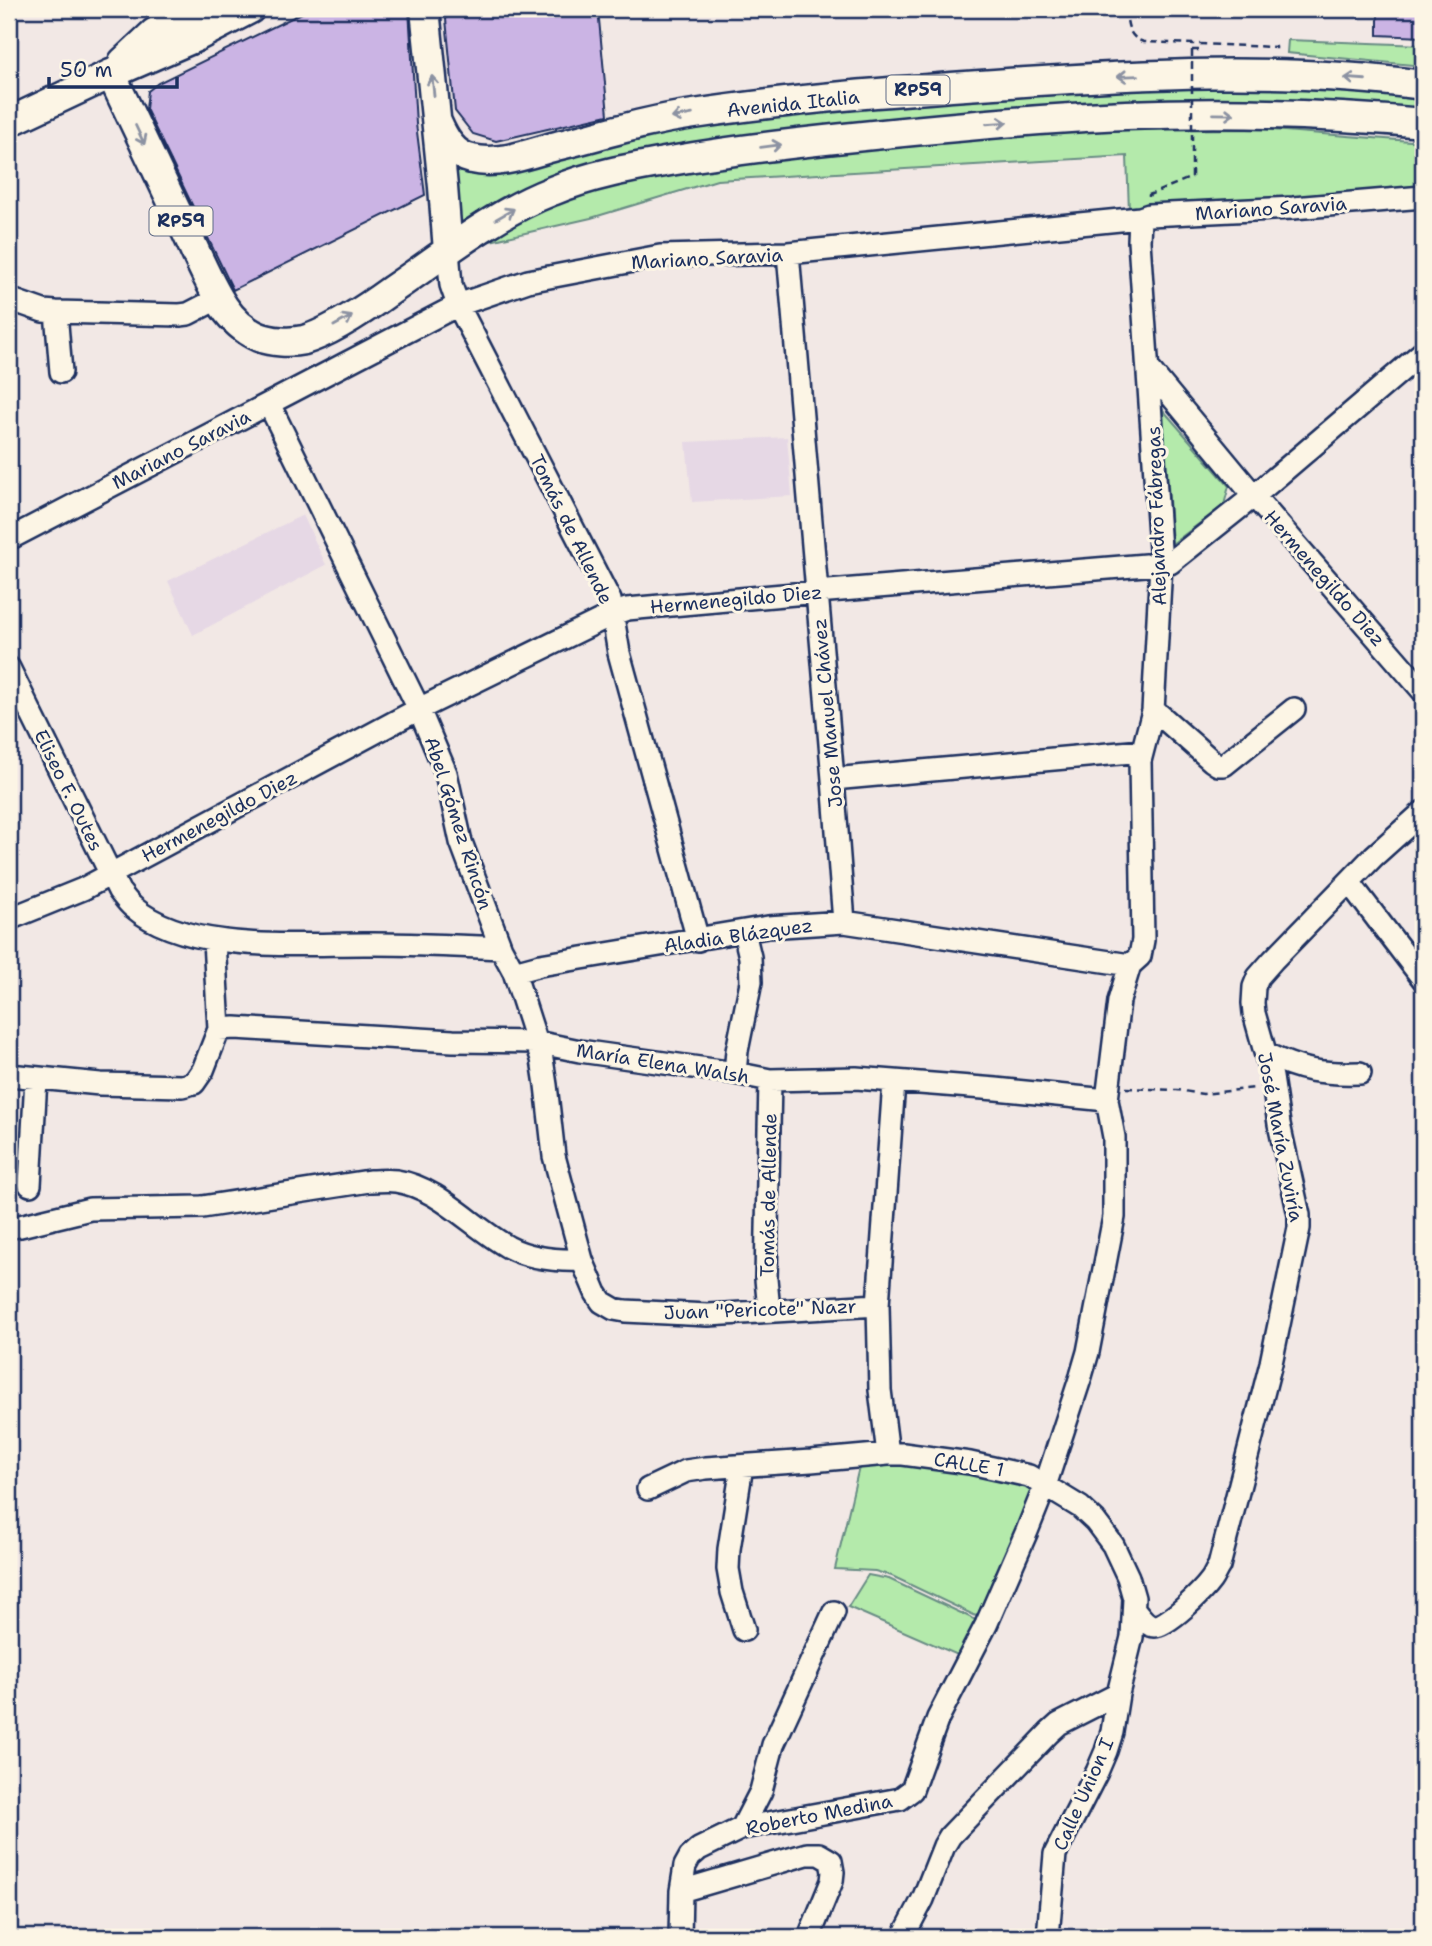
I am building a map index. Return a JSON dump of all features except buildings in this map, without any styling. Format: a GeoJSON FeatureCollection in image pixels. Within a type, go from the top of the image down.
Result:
{"type":"FeatureCollection","features":[{"type":"Feature","properties":{"kind":"main road"},"geometry":{"type":"LineString","coordinates":[[111,74],[154,33],[197,9]]}},
{"type":"Feature","properties":{"kind":"main road"},"geometry":{"type":"LineString","coordinates":[[9,122],[194,38],[250,9]]}},
{"type":"Feature","properties":{"kind":"main road","name":"RP59"},"geometry":{"type":"LineString","coordinates":[[111,74],[224,307],[240,325],[261,338],[288,342],[305,340],[367,307],[448,251],[425,9]]}},
{"type":"Feature","properties":{"kind":"main road","name":"Avenida Italia"},"geometry":{"type":"LineString","coordinates":[[437,122],[443,136],[461,155],[488,161],[692,114],[967,86],[1225,73],[1293,75],[1423,85]]}},
{"type":"Feature","properties":{"kind":"main road","name":"Avenida Italia"},"geometry":{"type":"LineString","coordinates":[[448,251],[523,204],[573,182],[601,174],[741,149],[948,127],[1129,115],[1297,115],[1423,123]]}},
{"type":"Feature","properties":{"kind":"street","name":"Mariano Saravia"},"geometry":{"type":"LineString","coordinates":[[9,539],[458,305],[528,281],[660,257],[788,253],[1144,217],[1423,197]]}},
{"type":"Feature","properties":{"kind":"street","name":"Alejandro Fábregas"},"geometry":{"type":"LineString","coordinates":[[1108,1094],[1119,1001],[1130,965],[1140,956],[1143,940],[1140,761],[1153,711],[1161,564],[1139,241],[1144,217]]}},
{"type":"Feature","properties":{"kind":"street","name":"Tomás de Allende"},"geometry":{"type":"LineString","coordinates":[[448,251],[451,285],[458,305],[610,600],[619,653],[698,940]]}},
{"type":"Feature","properties":{"kind":"street","name":"Jose Manuel Chávez"},"geometry":{"type":"LineString","coordinates":[[788,253],[844,922]]}},
{"type":"Feature","properties":{"kind":"street"},"geometry":{"type":"LineString","coordinates":[[9,299],[43,311],[180,315],[188,314],[219,298]]}},
{"type":"Feature","properties":{"kind":"street"},"geometry":{"type":"LineString","coordinates":[[56,312],[61,372]]}},
{"type":"Feature","properties":{"kind":"street"},"geometry":{"type":"LineString","coordinates":[[1149,369],[1254,496],[1423,352]]}},
{"type":"Feature","properties":{"kind":"street","name":"Abel Gómez Rincón"},"geometry":{"type":"LineString","coordinates":[[269,404],[419,709],[446,773],[461,842],[501,948],[514,972],[542,1059],[559,1180],[582,1261],[602,1302]]}},
{"type":"Feature","properties":{"kind":"street","name":"Hermenegildo Diez"},"geometry":{"type":"LineString","coordinates":[[9,919],[83,889],[419,709],[627,609],[1161,564],[1176,559],[1254,496],[1423,691]]}},
{"type":"Feature","properties":{"kind":"street","name":"Eliseo F. Outes"},"geometry":{"type":"LineString","coordinates":[[9,668],[119,891],[133,907],[156,922],[214,941],[501,948]]}},
{"type":"Feature","properties":{"kind":"street"},"geometry":{"type":"LineString","coordinates":[[1153,711],[1212,761],[1224,765],[1294,709]]}},
{"type":"Feature","properties":{"kind":"street"},"geometry":{"type":"LineString","coordinates":[[833,779],[1142,751]]}},
{"type":"Feature","properties":{"kind":"street","name":"José María Zuviría"},"geometry":{"type":"LineString","coordinates":[[1125,1667],[1161,1625],[1199,1594],[1219,1566],[1271,1363],[1299,1228],[1299,1215],[1279,1124],[1274,1087],[1254,1013],[1254,987],[1258,977],[1349,881],[1423,812]]}},
{"type":"Feature","properties":{"kind":"street"},"geometry":{"type":"LineString","coordinates":[[1349,881],[1423,979]]}},
{"type":"Feature","properties":{"kind":"street","name":"Aladia Blázquez"},"geometry":{"type":"LineString","coordinates":[[514,972],[540,965],[768,927],[844,922],[1130,965]]}},
{"type":"Feature","properties":{"kind":"street"},"geometry":{"type":"LineString","coordinates":[[735,1073],[751,982],[750,957],[744,932]]}},
{"type":"Feature","properties":{"kind":"street"},"geometry":{"type":"LineString","coordinates":[[9,1075],[113,1085],[182,1086],[194,1083],[203,1070],[219,1029],[214,941]]}},
{"type":"Feature","properties":{"kind":"street","name":"María Elena Walsh"},"geometry":{"type":"LineString","coordinates":[[219,1029],[453,1041],[536,1042],[770,1080],[856,1078],[996,1089],[1108,1094]]}},
{"type":"Feature","properties":{"kind":"street"},"geometry":{"type":"LineString","coordinates":[[1266,1054],[1291,1066],[1311,1071],[1332,1074],[1360,1073]]}},
{"type":"Feature","properties":{"kind":"street"},"geometry":{"type":"LineString","coordinates":[[30,1185],[36,1078]]}},
{"type":"Feature","properties":{"kind":"street","name":"Tomás de Allende"},"geometry":{"type":"LineString","coordinates":[[769,1310],[766,1279],[770,1080]]}},
{"type":"Feature","properties":{"kind":"street"},"geometry":{"type":"LineString","coordinates":[[888,1454],[880,1390],[878,1305],[894,1082]]}},
{"type":"Feature","properties":{"kind":"street","name":"Roberto Medina"},"geometry":{"type":"LineString","coordinates":[[680,1937],[681,1891],[685,1866],[699,1849],[742,1828],[900,1799],[912,1790],[938,1718],[986,1625],[1027,1531],[1045,1486],[1088,1352],[1114,1217],[1114,1137],[1108,1094]]}},
{"type":"Feature","properties":{"kind":"street"},"geometry":{"type":"LineString","coordinates":[[9,1227],[90,1209],[202,1207],[369,1181],[395,1181],[427,1192],[508,1247],[531,1256],[582,1261]]}},
{"type":"Feature","properties":{"kind":"street","name":"Juan \"Pericote\" Nazr"},"geometry":{"type":"LineString","coordinates":[[602,1302],[614,1309],[708,1315],[878,1305]]}},
{"type":"Feature","properties":{"kind":"street","name":"CALLE 1"},"geometry":{"type":"LineString","coordinates":[[648,1489],[686,1471],[706,1468],[888,1454],[970,1462],[1029,1476],[1080,1507],[1095,1521],[1113,1545],[1128,1577],[1134,1598],[1132,1637],[1118,1694]]}},
{"type":"Feature","properties":{"kind":"street"},"geometry":{"type":"LineString","coordinates":[[742,1466],[728,1570],[744,1630]]}},
{"type":"Feature","properties":{"kind":"street"},"geometry":{"type":"LineString","coordinates":[[1134,1609],[1148,1624],[1161,1625]]}},
{"type":"Feature","properties":{"kind":"street"},"geometry":{"type":"LineString","coordinates":[[742,1828],[761,1791],[773,1745],[834,1612]]}},
{"type":"Feature","properties":{"kind":"street"},"geometry":{"type":"LineString","coordinates":[[903,1937],[923,1899],[950,1836],[1059,1724],[1118,1694]]}},
{"type":"Feature","properties":{"kind":"street","name":"Calle Union I"},"geometry":{"type":"LineString","coordinates":[[1048,1937],[1055,1854],[1106,1751],[1118,1694]]}},
{"type":"Feature","properties":{"kind":"street"},"geometry":{"type":"LineString","coordinates":[[681,1891],[807,1854],[819,1854],[831,1861],[833,1872],[809,1937]]}},
{"type":"Feature","properties":{"kind":"path"},"geometry":{"type":"LineString","coordinates":[[1126,9],[1131,35],[1144,42],[1276,47],[1276,53]]}},
{"type":"Feature","properties":{"kind":"path"},"geometry":{"type":"LineString","coordinates":[[1144,217],[1149,195],[1192,177],[1192,50],[1206,50]]}},
{"type":"Feature","properties":{"kind":"path"},"geometry":{"type":"LineString","coordinates":[[1108,1094],[1177,1090],[1203,1094],[1274,1087]]}},
{"type":"Feature","properties":{"kind":"shaded area"},"geometry":{"type":"Polygon","coordinates":[[[787,437],[792,496],[692,502],[686,442],[787,437]]]}},
{"type":"Feature","properties":{"kind":"shaded area"},"geometry":{"type":"Polygon","coordinates":[[[303,515],[326,565],[193,635],[168,581],[303,515]]]}},
{"type":"Feature","properties":{"kind":"green space"},"geometry":{"type":"Polygon","coordinates":[[[1288,40],[1423,45],[1423,66],[1287,53],[1288,40]]]}},
{"type":"Feature","properties":{"kind":"green space"},"geometry":{"type":"Polygon","coordinates":[[[1119,82],[1423,92],[1423,116],[702,142],[457,234],[449,153],[677,125],[1119,82]]]}},
{"type":"Feature","properties":{"kind":"green space"},"geometry":{"type":"Polygon","coordinates":[[[1260,129],[1423,142],[1423,187],[1129,211],[1127,156],[717,180],[591,218],[468,246],[531,210],[657,174],[890,144],[1097,130],[1260,129]]]}},
{"type":"Feature","properties":{"kind":"green space"},"geometry":{"type":"Polygon","coordinates":[[[1163,410],[1229,486],[1224,505],[1172,544],[1163,410]]]}},
{"type":"Feature","properties":{"kind":"green space"},"geometry":{"type":"Polygon","coordinates":[[[879,1461],[1021,1479],[1030,1491],[1031,1500],[982,1619],[892,1576],[875,1571],[835,1569],[860,1463],[879,1461]]]}},
{"type":"Feature","properties":{"kind":"green space"},"geometry":{"type":"Polygon","coordinates":[[[868,1575],[889,1579],[976,1620],[960,1656],[848,1607],[868,1575]]]}}]}
